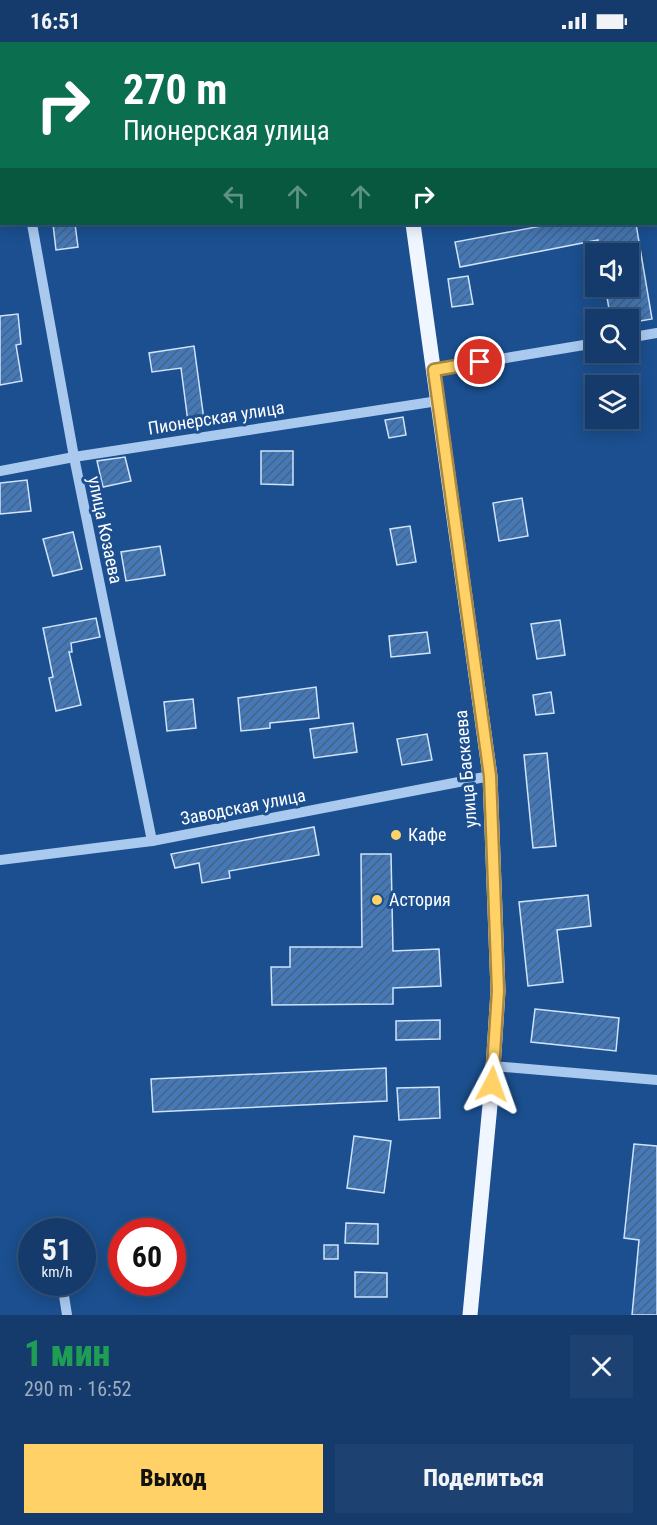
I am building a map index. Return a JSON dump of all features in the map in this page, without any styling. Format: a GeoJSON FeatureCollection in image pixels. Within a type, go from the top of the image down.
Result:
{"type":"FeatureCollection","features":[{"type":"Feature","properties":{"kind":"main road","name":"улица Баскаева"},"geometry":{"type":"LineString","coordinates":[[413,225],[490,776],[498,991],[470,1315]]}},
{"type":"Feature","properties":{"kind":"street","name":"улица Козаева"},"geometry":{"type":"LineString","coordinates":[[32,225],[74,457],[152,841]]}},
{"type":"Feature","properties":{"kind":"street"},"geometry":{"type":"LineString","coordinates":[[639,336],[657,333]]}},
{"type":"Feature","properties":{"kind":"street"},"geometry":{"type":"LineString","coordinates":[[434,370],[585,345]]}},
{"type":"Feature","properties":{"kind":"street","name":"Пионерская улица"},"geometry":{"type":"LineString","coordinates":[[0,471],[74,457],[438,401]]}},
{"type":"Feature","properties":{"kind":"street","name":"Заводская улица"},"geometry":{"type":"LineString","coordinates":[[0,860],[152,841],[490,776]]}},
{"type":"Feature","properties":{"kind":"street"},"geometry":{"type":"LineString","coordinates":[[493,1066],[657,1080]]}},
{"type":"Feature","properties":{"kind":"street"},"geometry":{"type":"LineString","coordinates":[[64,1296],[67,1315]]}},
{"type":"Feature","properties":{"kind":"building"},"geometry":{"type":"Polygon","coordinates":[[[53,225],[75,225],[78,247],[56,250],[53,225]]]}},
{"type":"Feature","properties":{"kind":"building"},"geometry":{"type":"Polygon","coordinates":[[[547,225],[636,225],[652,319],[639,321],[639,309],[609,309],[607,297],[639,297],[639,243],[598,243],[598,240],[460,267],[455,242],[547,225]]]}},
{"type":"Feature","properties":{"kind":"building"},"geometry":{"type":"Polygon","coordinates":[[[468,276],[473,304],[452,307],[448,279],[468,276]]]}},
{"type":"Feature","properties":{"kind":"building"},"geometry":{"type":"Polygon","coordinates":[[[18,314],[21,344],[16,345],[22,381],[0,385],[0,316],[18,314]]]}},
{"type":"Feature","properties":{"kind":"building"},"geometry":{"type":"Polygon","coordinates":[[[194,346],[204,420],[188,422],[181,368],[152,372],[149,353],[194,346]]]}},
{"type":"Feature","properties":{"kind":"building"},"geometry":{"type":"Polygon","coordinates":[[[403,417],[406,435],[389,438],[385,420],[403,417]]]}},
{"type":"Feature","properties":{"kind":"building"},"geometry":{"type":"Polygon","coordinates":[[[261,451],[293,451],[293,485],[261,484],[261,451]]]}},
{"type":"Feature","properties":{"kind":"building"},"geometry":{"type":"Polygon","coordinates":[[[125,457],[131,481],[103,487],[97,461],[125,457]]]}},
{"type":"Feature","properties":{"kind":"building"},"geometry":{"type":"Polygon","coordinates":[[[27,480],[31,511],[0,514],[0,483],[27,480]]]}},
{"type":"Feature","properties":{"kind":"building"},"geometry":{"type":"Polygon","coordinates":[[[522,498],[528,536],[499,541],[493,503],[522,498]]]}},
{"type":"Feature","properties":{"kind":"building"},"geometry":{"type":"Polygon","coordinates":[[[410,526],[416,562],[397,565],[390,529],[410,526]]]}},
{"type":"Feature","properties":{"kind":"building"},"geometry":{"type":"Polygon","coordinates":[[[73,532],[82,569],[53,576],[43,539],[73,532]]]}},
{"type":"Feature","properties":{"kind":"building"},"geometry":{"type":"Polygon","coordinates":[[[160,546],[165,575],[126,581],[121,552],[160,546]]]}},
{"type":"Feature","properties":{"kind":"building"},"geometry":{"type":"Polygon","coordinates":[[[96,618],[100,637],[71,643],[72,652],[69,652],[81,705],[56,711],[49,678],[53,677],[43,628],[96,618]]]}},
{"type":"Feature","properties":{"kind":"building"},"geometry":{"type":"Polygon","coordinates":[[[560,620],[565,655],[537,659],[531,624],[560,620]]]}},
{"type":"Feature","properties":{"kind":"building"},"geometry":{"type":"Polygon","coordinates":[[[427,632],[430,653],[391,657],[389,636],[427,632]]]}},
{"type":"Feature","properties":{"kind":"building"},"geometry":{"type":"Polygon","coordinates":[[[316,687],[319,718],[270,723],[270,728],[241,731],[238,698],[316,687]]]}},
{"type":"Feature","properties":{"kind":"building"},"geometry":{"type":"Polygon","coordinates":[[[551,692],[554,713],[536,715],[533,695],[551,692]]]}},
{"type":"Feature","properties":{"kind":"building"},"geometry":{"type":"Polygon","coordinates":[[[193,699],[196,728],[167,731],[164,702],[193,699]]]}},
{"type":"Feature","properties":{"kind":"building"},"geometry":{"type":"Polygon","coordinates":[[[353,723],[357,752],[314,758],[310,729],[353,723]]]}},
{"type":"Feature","properties":{"kind":"building"},"geometry":{"type":"Polygon","coordinates":[[[427,734],[432,760],[402,765],[397,739],[427,734]]]}},
{"type":"Feature","properties":{"kind":"building"},"geometry":{"type":"Polygon","coordinates":[[[547,753],[556,846],[533,848],[524,755],[547,753]]]}},
{"type":"Feature","properties":{"kind":"building"},"geometry":{"type":"Polygon","coordinates":[[[314,827],[319,855],[229,871],[230,878],[202,883],[199,863],[175,868],[171,854],[314,827]]]}},
{"type":"Feature","properties":{"kind":"building","name":"Астория"},"geometry":{"type":"Polygon","coordinates":[[[361,854],[391,854],[393,951],[439,949],[441,986],[393,988],[393,1004],[272,1005],[271,967],[290,967],[290,947],[362,947],[361,854]]]}},
{"type":"Feature","properties":{"kind":"building"},"geometry":{"type":"Polygon","coordinates":[[[588,895],[591,926],[557,930],[563,982],[528,986],[519,902],[588,895]]]}},
{"type":"Feature","properties":{"kind":"building"},"geometry":{"type":"Polygon","coordinates":[[[535,1009],[619,1018],[616,1051],[531,1042],[535,1009]]]}},
{"type":"Feature","properties":{"kind":"building"},"geometry":{"type":"Polygon","coordinates":[[[440,1020],[440,1039],[396,1040],[396,1021],[440,1020]]]}},
{"type":"Feature","properties":{"kind":"building"},"geometry":{"type":"Polygon","coordinates":[[[386,1068],[387,1101],[153,1112],[151,1079],[386,1068]]]}},
{"type":"Feature","properties":{"kind":"building"},"geometry":{"type":"Polygon","coordinates":[[[439,1087],[440,1118],[399,1120],[397,1088],[439,1087]]]}},
{"type":"Feature","properties":{"kind":"building"},"geometry":{"type":"Polygon","coordinates":[[[354,1136],[391,1141],[384,1193],[347,1188],[354,1136]]]}},
{"type":"Feature","properties":{"kind":"building"},"geometry":{"type":"Polygon","coordinates":[[[634,1144],[657,1146],[657,1315],[632,1315],[639,1240],[624,1238],[634,1144]]]}},
{"type":"Feature","properties":{"kind":"building"},"geometry":{"type":"Polygon","coordinates":[[[346,1223],[378,1224],[378,1244],[345,1243],[346,1223]]]}},
{"type":"Feature","properties":{"kind":"building"},"geometry":{"type":"Polygon","coordinates":[[[324,1245],[338,1245],[338,1259],[324,1259],[324,1245]]]}},
{"type":"Feature","properties":{"kind":"building"},"geometry":{"type":"Polygon","coordinates":[[[355,1272],[387,1273],[387,1297],[355,1297],[355,1272]]]}},
{"type":"Feature","properties":{"kind":"place","name":"Кафе"},"geometry":{"type":"Point","coordinates":[396,835]}},
{"type":"Feature","properties":{"kind":"place","name":"Астория"},"geometry":{"type":"Point","coordinates":[377,900]}},
{"type":"Feature","properties":{"kind":"route"},"geometry":{"type":"LineString","coordinates":[[480,362],[434,370],[490,776],[498,991],[492,1084]]}}]}
